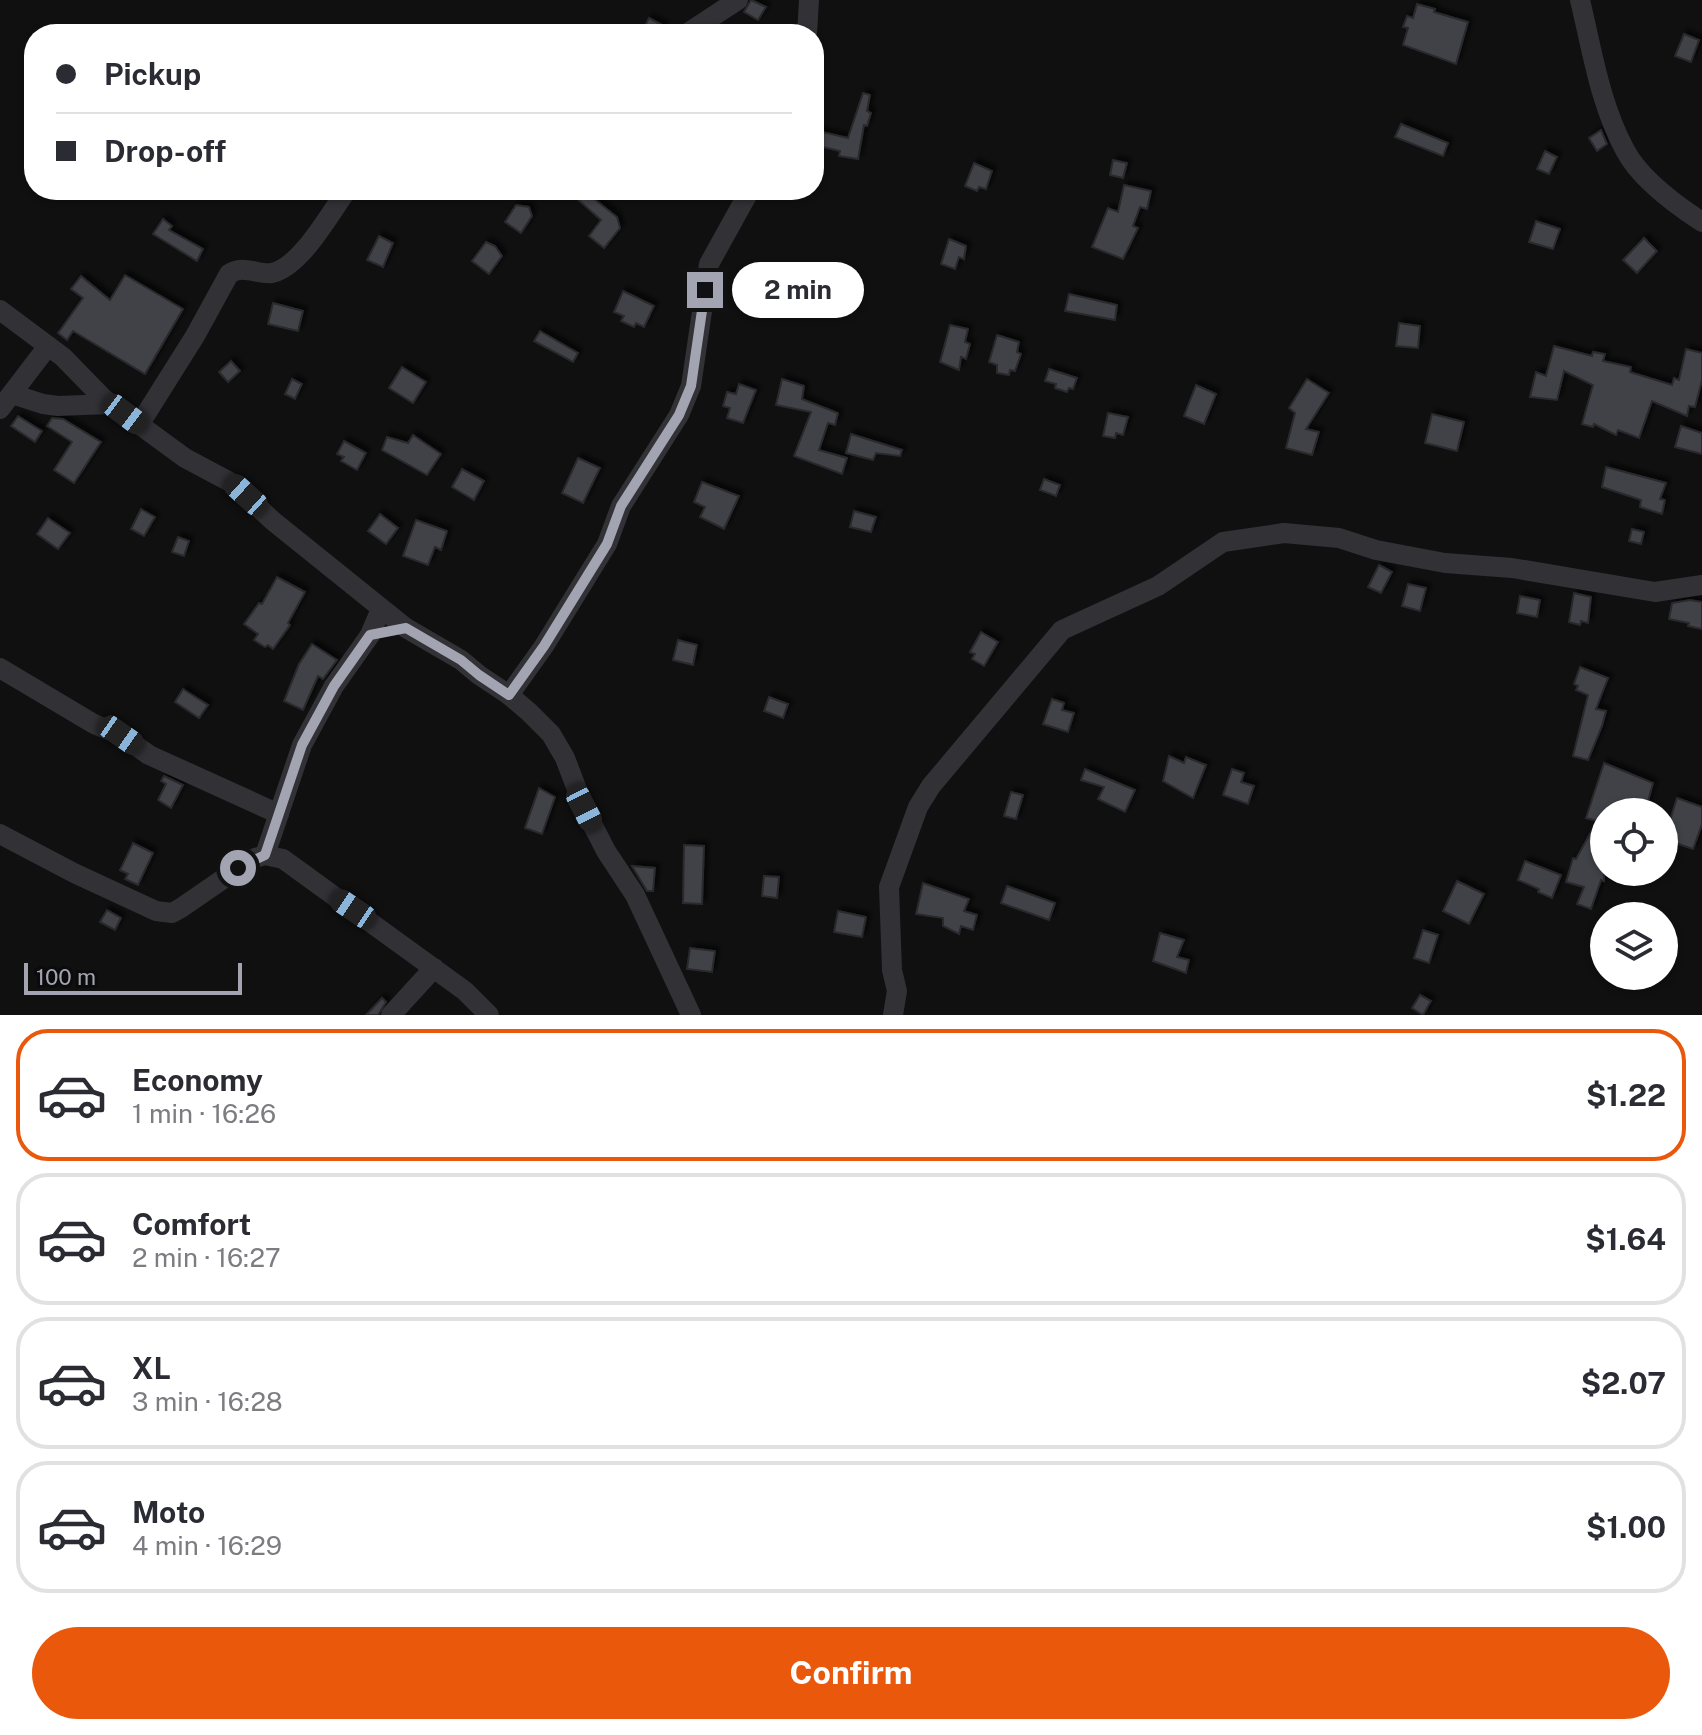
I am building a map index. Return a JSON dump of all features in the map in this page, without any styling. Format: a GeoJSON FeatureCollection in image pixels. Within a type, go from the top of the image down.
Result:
{"type":"FeatureCollection","features":[{"type":"Feature","properties":{"kind":"street"},"geometry":{"type":"LineString","coordinates":[[701,24],[738,0]]}},
{"type":"Feature","properties":{"kind":"street"},"geometry":{"type":"LineString","coordinates":[[808,24],[809,0]]}},
{"type":"Feature","properties":{"kind":"street"},"geometry":{"type":"LineString","coordinates":[[1580,0],[1605,101],[1626,153],[1666,198],[1702,222]]}},
{"type":"Feature","properties":{"kind":"street"},"geometry":{"type":"LineString","coordinates":[[139,425],[195,336],[229,274],[238,269],[263,273],[285,268],[298,258],[340,200]]}},
{"type":"Feature","properties":{"kind":"street"},"geometry":{"type":"LineString","coordinates":[[509,695],[544,646],[607,544],[621,506],[679,415],[691,386],[709,264],[744,200]]}},
{"type":"Feature","properties":{"kind":"street"},"geometry":{"type":"LineString","coordinates":[[0,310],[48,346],[111,404],[185,458],[232,483],[273,521],[381,609],[509,695],[551,734],[565,758],[584,808],[606,851],[635,895],[691,1015]]}},
{"type":"Feature","properties":{"kind":"street"},"geometry":{"type":"LineString","coordinates":[[6,402],[48,346]]}},
{"type":"Feature","properties":{"kind":"street"},"geometry":{"type":"LineString","coordinates":[[6,402],[58,406],[111,404]]}},
{"type":"Feature","properties":{"kind":"street"},"geometry":{"type":"LineString","coordinates":[[893,1015],[897,991],[892,970],[889,887],[918,807],[941,772],[1062,630],[1158,586],[1223,542],[1284,533],[1339,538],[1376,550],[1445,563],[1512,568],[1655,592],[1702,585]]}},
{"type":"Feature","properties":{"kind":"street"},"geometry":{"type":"LineString","coordinates":[[265,855],[302,745],[334,686],[370,635],[381,609]]}},
{"type":"Feature","properties":{"kind":"street"},"geometry":{"type":"LineString","coordinates":[[370,635],[406,628]]}},
{"type":"Feature","properties":{"kind":"street"},"geometry":{"type":"LineString","coordinates":[[0,668],[94,724],[121,735],[149,755],[279,814]]}},
{"type":"Feature","properties":{"kind":"street"},"geometry":{"type":"LineString","coordinates":[[0,834],[123,897],[156,911],[172,913],[252,859],[265,855],[283,859],[465,991],[489,1015]]}},
{"type":"Feature","properties":{"kind":"street"},"geometry":{"type":"LineString","coordinates":[[391,1015],[434,968]]}},
{"type":"Feature","properties":{"kind":"building"},"geometry":{"type":"Polygon","coordinates":[[[751,0],[766,7],[758,20],[744,12],[751,0]]]}},
{"type":"Feature","properties":{"kind":"building"},"geometry":{"type":"Polygon","coordinates":[[[1417,4],[1468,22],[1456,64],[1403,45],[1408,28],[1403,27],[1407,16],[1413,18],[1417,4]]]}},
{"type":"Feature","properties":{"kind":"building"},"geometry":{"type":"Polygon","coordinates":[[[649,18],[660,24],[646,24],[649,18]]]}},
{"type":"Feature","properties":{"kind":"building"},"geometry":{"type":"Polygon","coordinates":[[[1684,34],[1699,40],[1691,62],[1675,56],[1684,34]]]}},
{"type":"Feature","properties":{"kind":"building"},"geometry":{"type":"Polygon","coordinates":[[[863,93],[870,95],[867,111],[871,113],[867,126],[864,125],[858,159],[839,156],[840,151],[824,147],[824,132],[848,138],[863,93]]]}},
{"type":"Feature","properties":{"kind":"building"},"geometry":{"type":"Polygon","coordinates":[[[1401,124],[1448,143],[1443,156],[1395,137],[1401,124]]]}},
{"type":"Feature","properties":{"kind":"building"},"geometry":{"type":"Polygon","coordinates":[[[1601,130],[1607,144],[1597,151],[1589,138],[1601,130]]]}},
{"type":"Feature","properties":{"kind":"building"},"geometry":{"type":"Polygon","coordinates":[[[1545,151],[1557,157],[1549,174],[1537,169],[1545,151]]]}},
{"type":"Feature","properties":{"kind":"building"},"geometry":{"type":"Polygon","coordinates":[[[1113,160],[1127,163],[1123,178],[1110,175],[1113,160]]]}},
{"type":"Feature","properties":{"kind":"building"},"geometry":{"type":"Polygon","coordinates":[[[974,163],[992,171],[986,189],[979,187],[977,191],[965,186],[974,163]]]}},
{"type":"Feature","properties":{"kind":"building"},"geometry":{"type":"Polygon","coordinates":[[[1124,185],[1151,191],[1147,209],[1140,207],[1133,226],[1138,228],[1123,259],[1092,247],[1108,208],[1118,212],[1124,185]]]}},
{"type":"Feature","properties":{"kind":"building"},"geometry":{"type":"Polygon","coordinates":[[[578,200],[596,200],[617,217],[620,228],[604,248],[589,236],[601,220],[578,200]]]}},
{"type":"Feature","properties":{"kind":"building"},"geometry":{"type":"Polygon","coordinates":[[[516,205],[529,207],[532,216],[521,233],[505,222],[516,205]]]}},
{"type":"Feature","properties":{"kind":"building"},"geometry":{"type":"Polygon","coordinates":[[[163,219],[172,226],[169,230],[203,249],[197,261],[153,234],[163,219]]]}},
{"type":"Feature","properties":{"kind":"building"},"geometry":{"type":"Polygon","coordinates":[[[1536,221],[1560,229],[1553,249],[1529,242],[1536,221]]]}},
{"type":"Feature","properties":{"kind":"building"},"geometry":{"type":"Polygon","coordinates":[[[379,236],[393,243],[383,267],[367,260],[379,236]]]}},
{"type":"Feature","properties":{"kind":"building"},"geometry":{"type":"Polygon","coordinates":[[[1644,238],[1657,251],[1637,273],[1623,260],[1644,238]]]}},
{"type":"Feature","properties":{"kind":"building"},"geometry":{"type":"Polygon","coordinates":[[[949,239],[966,246],[964,259],[959,257],[955,269],[941,264],[949,239]]]}},
{"type":"Feature","properties":{"kind":"building"},"geometry":{"type":"Polygon","coordinates":[[[486,242],[495,246],[502,256],[489,274],[472,261],[486,242]]]}},
{"type":"Feature","properties":{"kind":"building"},"geometry":{"type":"Polygon","coordinates":[[[125,275],[183,309],[145,374],[73,331],[67,340],[58,333],[83,298],[71,289],[81,276],[110,300],[125,275]]]}},
{"type":"Feature","properties":{"kind":"building"},"geometry":{"type":"Polygon","coordinates":[[[623,291],[654,306],[644,327],[636,323],[634,327],[621,321],[624,316],[614,312],[623,291]]]}},
{"type":"Feature","properties":{"kind":"building"},"geometry":{"type":"Polygon","coordinates":[[[1069,294],[1117,305],[1115,320],[1065,311],[1069,294]]]}},
{"type":"Feature","properties":{"kind":"building"},"geometry":{"type":"Polygon","coordinates":[[[273,303],[303,311],[298,331],[268,324],[273,303]]]}},
{"type":"Feature","properties":{"kind":"building"},"geometry":{"type":"Polygon","coordinates":[[[1399,323],[1420,326],[1418,348],[1396,346],[1399,323]]]}},
{"type":"Feature","properties":{"kind":"building"},"geometry":{"type":"Polygon","coordinates":[[[950,325],[968,329],[965,342],[970,344],[966,359],[961,357],[959,370],[940,362],[950,325]]]}},
{"type":"Feature","properties":{"kind":"building"},"geometry":{"type":"Polygon","coordinates":[[[540,331],[578,353],[573,362],[534,341],[540,331]]]}},
{"type":"Feature","properties":{"kind":"building"},"geometry":{"type":"Polygon","coordinates":[[[997,335],[1019,342],[1017,352],[1021,354],[1015,371],[1010,370],[1009,375],[997,373],[997,365],[989,362],[997,335]]]}},
{"type":"Feature","properties":{"kind":"building"},"geometry":{"type":"Polygon","coordinates":[[[1554,346],[1592,356],[1593,352],[1605,354],[1603,361],[1631,367],[1630,372],[1672,385],[1674,378],[1679,380],[1686,349],[1702,353],[1702,380],[1695,407],[1689,406],[1687,416],[1652,401],[1639,438],[1618,430],[1616,435],[1594,424],[1593,427],[1582,424],[1593,385],[1564,371],[1557,400],[1530,397],[1536,372],[1546,376],[1554,346]]]}},
{"type":"Feature","properties":{"kind":"building"},"geometry":{"type":"Polygon","coordinates":[[[231,361],[240,371],[228,382],[219,372],[231,361]]]}},
{"type":"Feature","properties":{"kind":"building"},"geometry":{"type":"Polygon","coordinates":[[[402,367],[426,382],[413,403],[389,388],[402,367]]]}},
{"type":"Feature","properties":{"kind":"building"},"geometry":{"type":"Polygon","coordinates":[[[1049,369],[1077,378],[1073,389],[1069,388],[1067,392],[1045,381],[1049,369]]]}},
{"type":"Feature","properties":{"kind":"building"},"geometry":{"type":"Polygon","coordinates":[[[292,379],[302,384],[295,399],[285,394],[292,379]]]}},
{"type":"Feature","properties":{"kind":"building"},"geometry":{"type":"Polygon","coordinates":[[[782,379],[804,386],[802,399],[838,413],[835,425],[828,423],[819,450],[847,458],[842,474],[794,456],[811,412],[776,405],[782,379]]]}},
{"type":"Feature","properties":{"kind":"building"},"geometry":{"type":"Polygon","coordinates":[[[1307,379],[1329,393],[1306,429],[1319,432],[1312,455],[1286,448],[1295,413],[1289,408],[1307,379]]]}},
{"type":"Feature","properties":{"kind":"building"},"geometry":{"type":"Polygon","coordinates":[[[739,384],[756,390],[743,423],[727,418],[730,408],[723,406],[727,392],[736,394],[739,384]]]}},
{"type":"Feature","properties":{"kind":"building"},"geometry":{"type":"Polygon","coordinates":[[[1196,385],[1216,394],[1204,424],[1184,416],[1196,385]]]}},
{"type":"Feature","properties":{"kind":"building"},"geometry":{"type":"Polygon","coordinates":[[[1108,413],[1128,417],[1123,435],[1116,433],[1115,438],[1103,436],[1108,413]]]}},
{"type":"Feature","properties":{"kind":"building"},"geometry":{"type":"Polygon","coordinates":[[[1432,414],[1464,422],[1457,451],[1425,443],[1432,414]]]}},
{"type":"Feature","properties":{"kind":"building"},"geometry":{"type":"Polygon","coordinates":[[[18,416],[42,431],[35,442],[11,426],[18,416]]]}},
{"type":"Feature","properties":{"kind":"building"},"geometry":{"type":"Polygon","coordinates":[[[52,418],[63,419],[101,442],[74,483],[54,470],[72,442],[47,426],[52,418]]]}},
{"type":"Feature","properties":{"kind":"building"},"geometry":{"type":"Polygon","coordinates":[[[1681,426],[1702,433],[1702,454],[1675,447],[1681,426]]]}},
{"type":"Feature","properties":{"kind":"building"},"geometry":{"type":"Polygon","coordinates":[[[851,434],[902,450],[900,456],[876,453],[873,460],[846,453],[851,434]]]}},
{"type":"Feature","properties":{"kind":"building"},"geometry":{"type":"Polygon","coordinates":[[[413,435],[441,454],[427,475],[382,450],[387,437],[408,443],[413,435]]]}},
{"type":"Feature","properties":{"kind":"building"},"geometry":{"type":"Polygon","coordinates":[[[344,441],[366,453],[357,470],[341,461],[344,457],[337,454],[344,441]]]}},
{"type":"Feature","properties":{"kind":"building"},"geometry":{"type":"Polygon","coordinates":[[[578,458],[600,468],[583,503],[562,493],[578,458]]]}},
{"type":"Feature","properties":{"kind":"building"},"geometry":{"type":"Polygon","coordinates":[[[1606,467],[1666,483],[1660,499],[1665,500],[1662,514],[1640,507],[1641,500],[1602,487],[1606,467]]]}},
{"type":"Feature","properties":{"kind":"building"},"geometry":{"type":"Polygon","coordinates":[[[462,469],[484,481],[474,500],[452,487],[462,469]]]}},
{"type":"Feature","properties":{"kind":"building"},"geometry":{"type":"Polygon","coordinates":[[[1044,479],[1060,485],[1056,496],[1040,490],[1044,479]]]}},
{"type":"Feature","properties":{"kind":"building"},"geometry":{"type":"Polygon","coordinates":[[[702,482],[739,496],[724,529],[700,517],[705,507],[694,502],[702,482]]]}},
{"type":"Feature","properties":{"kind":"building"},"geometry":{"type":"Polygon","coordinates":[[[141,509],[155,517],[144,536],[131,529],[141,509]]]}},
{"type":"Feature","properties":{"kind":"building"},"geometry":{"type":"Polygon","coordinates":[[[854,511],[876,517],[871,532],[850,527],[854,511]]]}},
{"type":"Feature","properties":{"kind":"building"},"geometry":{"type":"Polygon","coordinates":[[[380,514],[398,528],[386,544],[368,531],[380,514]]]}},
{"type":"Feature","properties":{"kind":"building"},"geometry":{"type":"Polygon","coordinates":[[[48,518],[70,533],[58,549],[37,534],[48,518]]]}},
{"type":"Feature","properties":{"kind":"building"},"geometry":{"type":"Polygon","coordinates":[[[416,520],[447,531],[441,550],[435,547],[428,565],[403,556],[416,520]]]}},
{"type":"Feature","properties":{"kind":"building"},"geometry":{"type":"Polygon","coordinates":[[[1632,529],[1644,532],[1641,544],[1629,541],[1632,529]]]}},
{"type":"Feature","properties":{"kind":"building"},"geometry":{"type":"Polygon","coordinates":[[[178,537],[189,541],[184,556],[172,552],[178,537]]]}},
{"type":"Feature","properties":{"kind":"building"},"geometry":{"type":"Polygon","coordinates":[[[1379,565],[1392,572],[1381,593],[1368,587],[1379,565]]]}},
{"type":"Feature","properties":{"kind":"building"},"geometry":{"type":"Polygon","coordinates":[[[277,577],[305,592],[288,623],[290,625],[273,649],[254,640],[258,634],[244,624],[259,603],[262,604],[277,577]]]}},
{"type":"Feature","properties":{"kind":"building"},"geometry":{"type":"Polygon","coordinates":[[[1408,584],[1426,588],[1420,611],[1402,606],[1408,584]]]}},
{"type":"Feature","properties":{"kind":"building"},"geometry":{"type":"Polygon","coordinates":[[[1574,593],[1591,597],[1588,623],[1581,621],[1580,625],[1569,622],[1574,593]]]}},
{"type":"Feature","properties":{"kind":"building"},"geometry":{"type":"Polygon","coordinates":[[[1520,596],[1540,600],[1537,617],[1517,613],[1520,596]]]}},
{"type":"Feature","properties":{"kind":"building"},"geometry":{"type":"Polygon","coordinates":[[[1702,602],[1702,629],[1669,619],[1672,603],[1702,602]]]}},
{"type":"Feature","properties":{"kind":"building"},"geometry":{"type":"Polygon","coordinates":[[[981,632],[998,642],[984,666],[972,659],[975,654],[970,652],[981,632]]]}},
{"type":"Feature","properties":{"kind":"building"},"geometry":{"type":"Polygon","coordinates":[[[678,640],[697,645],[693,665],[673,660],[678,640]]]}},
{"type":"Feature","properties":{"kind":"building"},"geometry":{"type":"Polygon","coordinates":[[[312,644],[337,660],[323,679],[318,676],[303,710],[284,701],[299,664],[312,644]]]}},
{"type":"Feature","properties":{"kind":"building"},"geometry":{"type":"Polygon","coordinates":[[[1580,667],[1608,678],[1596,709],[1606,711],[1588,760],[1573,756],[1588,695],[1576,690],[1578,686],[1574,684],[1580,667]]]}},
{"type":"Feature","properties":{"kind":"building"},"geometry":{"type":"Polygon","coordinates":[[[183,689],[208,705],[199,718],[175,702],[183,689]]]}},
{"type":"Feature","properties":{"kind":"building"},"geometry":{"type":"Polygon","coordinates":[[[769,697],[788,704],[783,718],[764,711],[769,697]]]}},
{"type":"Feature","properties":{"kind":"building"},"geometry":{"type":"Polygon","coordinates":[[[1052,699],[1064,703],[1062,710],[1074,713],[1068,732],[1043,724],[1052,699]]]}},
{"type":"Feature","properties":{"kind":"building"},"geometry":{"type":"Polygon","coordinates":[[[1169,756],[1184,763],[1186,757],[1206,765],[1193,798],[1163,781],[1169,756]]]}},
{"type":"Feature","properties":{"kind":"building"},"geometry":{"type":"Polygon","coordinates":[[[1604,763],[1653,783],[1649,798],[1593,798],[1604,763]]]}},
{"type":"Feature","properties":{"kind":"building"},"geometry":{"type":"Polygon","coordinates":[[[1085,769],[1135,790],[1125,812],[1098,799],[1104,787],[1081,780],[1085,769]]]}},
{"type":"Feature","properties":{"kind":"building"},"geometry":{"type":"Polygon","coordinates":[[[1232,769],[1244,773],[1241,782],[1254,786],[1248,804],[1223,795],[1232,769]]]}},
{"type":"Feature","properties":{"kind":"building"},"geometry":{"type":"Polygon","coordinates":[[[164,776],[183,785],[171,808],[158,800],[166,784],[161,781],[164,776]]]}},
{"type":"Feature","properties":{"kind":"building"},"geometry":{"type":"Polygon","coordinates":[[[539,788],[555,797],[542,834],[525,828],[539,788]]]}},
{"type":"Feature","properties":{"kind":"building"},"geometry":{"type":"Polygon","coordinates":[[[1011,792],[1023,795],[1016,819],[1004,816],[1011,792]]]}},
{"type":"Feature","properties":{"kind":"building"},"geometry":{"type":"Polygon","coordinates":[[[1678,798],[1702,807],[1702,824],[1693,849],[1678,844],[1678,798]]]}},
{"type":"Feature","properties":{"kind":"building"},"geometry":{"type":"Polygon","coordinates":[[[1590,834],[1590,886],[1599,886],[1593,902],[1590,902],[1590,909],[1577,904],[1584,887],[1566,882],[1573,858],[1576,859],[1590,834]]]}},
{"type":"Feature","properties":{"kind":"building"},"geometry":{"type":"Polygon","coordinates":[[[133,843],[153,853],[138,885],[125,879],[128,874],[120,870],[133,843]]]}},
{"type":"Feature","properties":{"kind":"building"},"geometry":{"type":"Polygon","coordinates":[[[684,845],[704,846],[702,904],[683,903],[684,845]]]}},
{"type":"Feature","properties":{"kind":"building"},"geometry":{"type":"Polygon","coordinates":[[[1525,861],[1561,875],[1552,898],[1518,880],[1525,861]]]}},
{"type":"Feature","properties":{"kind":"building"},"geometry":{"type":"Polygon","coordinates":[[[632,866],[655,868],[653,891],[647,891],[632,866]]]}},
{"type":"Feature","properties":{"kind":"building"},"geometry":{"type":"Polygon","coordinates":[[[764,876],[779,877],[777,898],[762,896],[764,876]]]}},
{"type":"Feature","properties":{"kind":"building"},"geometry":{"type":"Polygon","coordinates":[[[1457,881],[1484,894],[1469,924],[1443,911],[1457,881]]]}},
{"type":"Feature","properties":{"kind":"building"},"geometry":{"type":"Polygon","coordinates":[[[923,883],[969,899],[964,911],[977,915],[973,930],[961,926],[959,934],[943,926],[943,918],[916,914],[923,883]]]}},
{"type":"Feature","properties":{"kind":"building"},"geometry":{"type":"Polygon","coordinates":[[[1007,886],[1055,903],[1049,920],[1001,903],[1007,886]]]}},
{"type":"Feature","properties":{"kind":"building"},"geometry":{"type":"Polygon","coordinates":[[[107,910],[121,918],[115,930],[100,922],[107,910]]]}},
{"type":"Feature","properties":{"kind":"building"},"geometry":{"type":"Polygon","coordinates":[[[838,911],[866,917],[862,937],[834,932],[838,911]]]}},
{"type":"Feature","properties":{"kind":"building"},"geometry":{"type":"Polygon","coordinates":[[[1423,930],[1438,935],[1429,963],[1414,958],[1423,930]]]}},
{"type":"Feature","properties":{"kind":"building"},"geometry":{"type":"Polygon","coordinates":[[[1160,933],[1184,940],[1177,957],[1189,960],[1186,973],[1153,961],[1160,933]]]}},
{"type":"Feature","properties":{"kind":"building"},"geometry":{"type":"Polygon","coordinates":[[[690,948],[715,951],[712,972],[687,969],[690,948]]]}},
{"type":"Feature","properties":{"kind":"building"},"geometry":{"type":"Polygon","coordinates":[[[1420,995],[1431,1001],[1423,1015],[1412,1008],[1420,995]]]}},
{"type":"Feature","properties":{"kind":"building"},"geometry":{"type":"Polygon","coordinates":[[[382,998],[386,1002],[378,1015],[366,1015],[382,998]]]}},
{"type":"Feature","properties":{"kind":"route"},"geometry":{"type":"LineString","coordinates":[[238,868],[265,855],[302,745],[334,686],[370,635],[406,628],[461,660],[509,695],[544,646],[607,544],[621,506],[679,415],[691,386],[705,290]]}}]}
